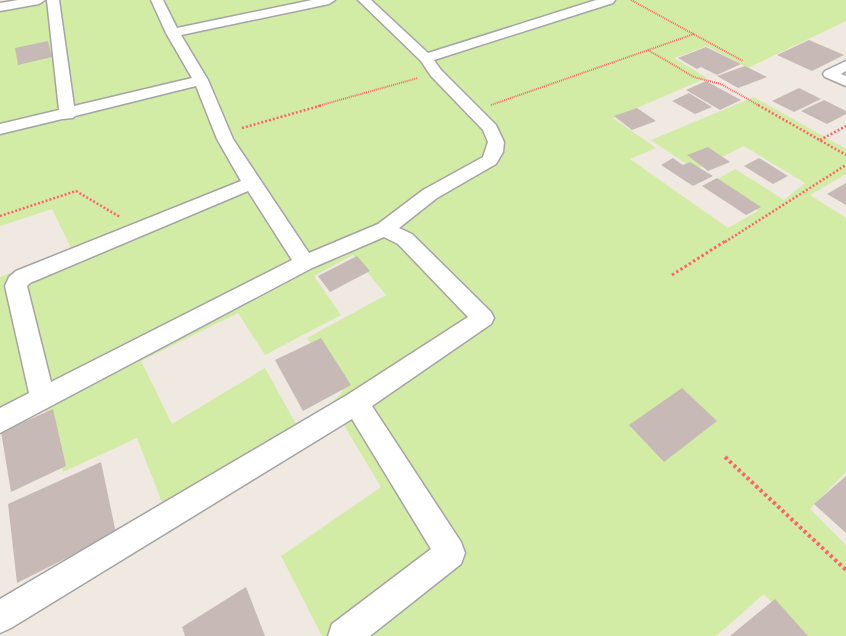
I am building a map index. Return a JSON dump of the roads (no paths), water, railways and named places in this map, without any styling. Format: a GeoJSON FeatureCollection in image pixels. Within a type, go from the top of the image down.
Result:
{"type":"FeatureCollection","features":[{"type":"Feature","properties":{"kind":"street"},"geometry":{"type":"LineString","coordinates":[[0,7],[39,0]]}},
{"type":"Feature","properties":{"kind":"street"},"geometry":{"type":"LineString","coordinates":[[53,0],[67,114]]}},
{"type":"Feature","properties":{"kind":"street"},"geometry":{"type":"LineString","coordinates":[[157,0],[173,33],[200,80],[226,139],[252,183],[305,263]]}},
{"type":"Feature","properties":{"kind":"street"},"geometry":{"type":"LineString","coordinates":[[261,0],[269,12]]}},
{"type":"Feature","properties":{"kind":"street"},"geometry":{"type":"LineString","coordinates":[[173,33],[329,0]]}},
{"type":"Feature","properties":{"kind":"street"},"geometry":{"type":"LineString","coordinates":[[0,421],[305,263],[385,229],[430,194],[490,160],[496,142],[490,128],[436,73],[426,58],[364,0]]}},
{"type":"Feature","properties":{"kind":"street"},"geometry":{"type":"LineString","coordinates":[[426,58],[609,0]]}},
{"type":"Feature","properties":{"kind":"street"},"geometry":{"type":"LineString","coordinates":[[846,65],[830,74],[846,82]]}},
{"type":"Feature","properties":{"kind":"street"},"geometry":{"type":"LineString","coordinates":[[0,130],[200,80]]}},
{"type":"Feature","properties":{"kind":"street"},"geometry":{"type":"LineString","coordinates":[[43,399],[16,283],[24,277],[252,183]]}},
{"type":"Feature","properties":{"kind":"street"},"geometry":{"type":"LineString","coordinates":[[0,617],[356,403],[483,318],[405,239],[385,229]]}},
{"type":"Feature","properties":{"kind":"street"},"geometry":{"type":"LineString","coordinates":[[344,636],[450,552],[356,403]]}}]}
